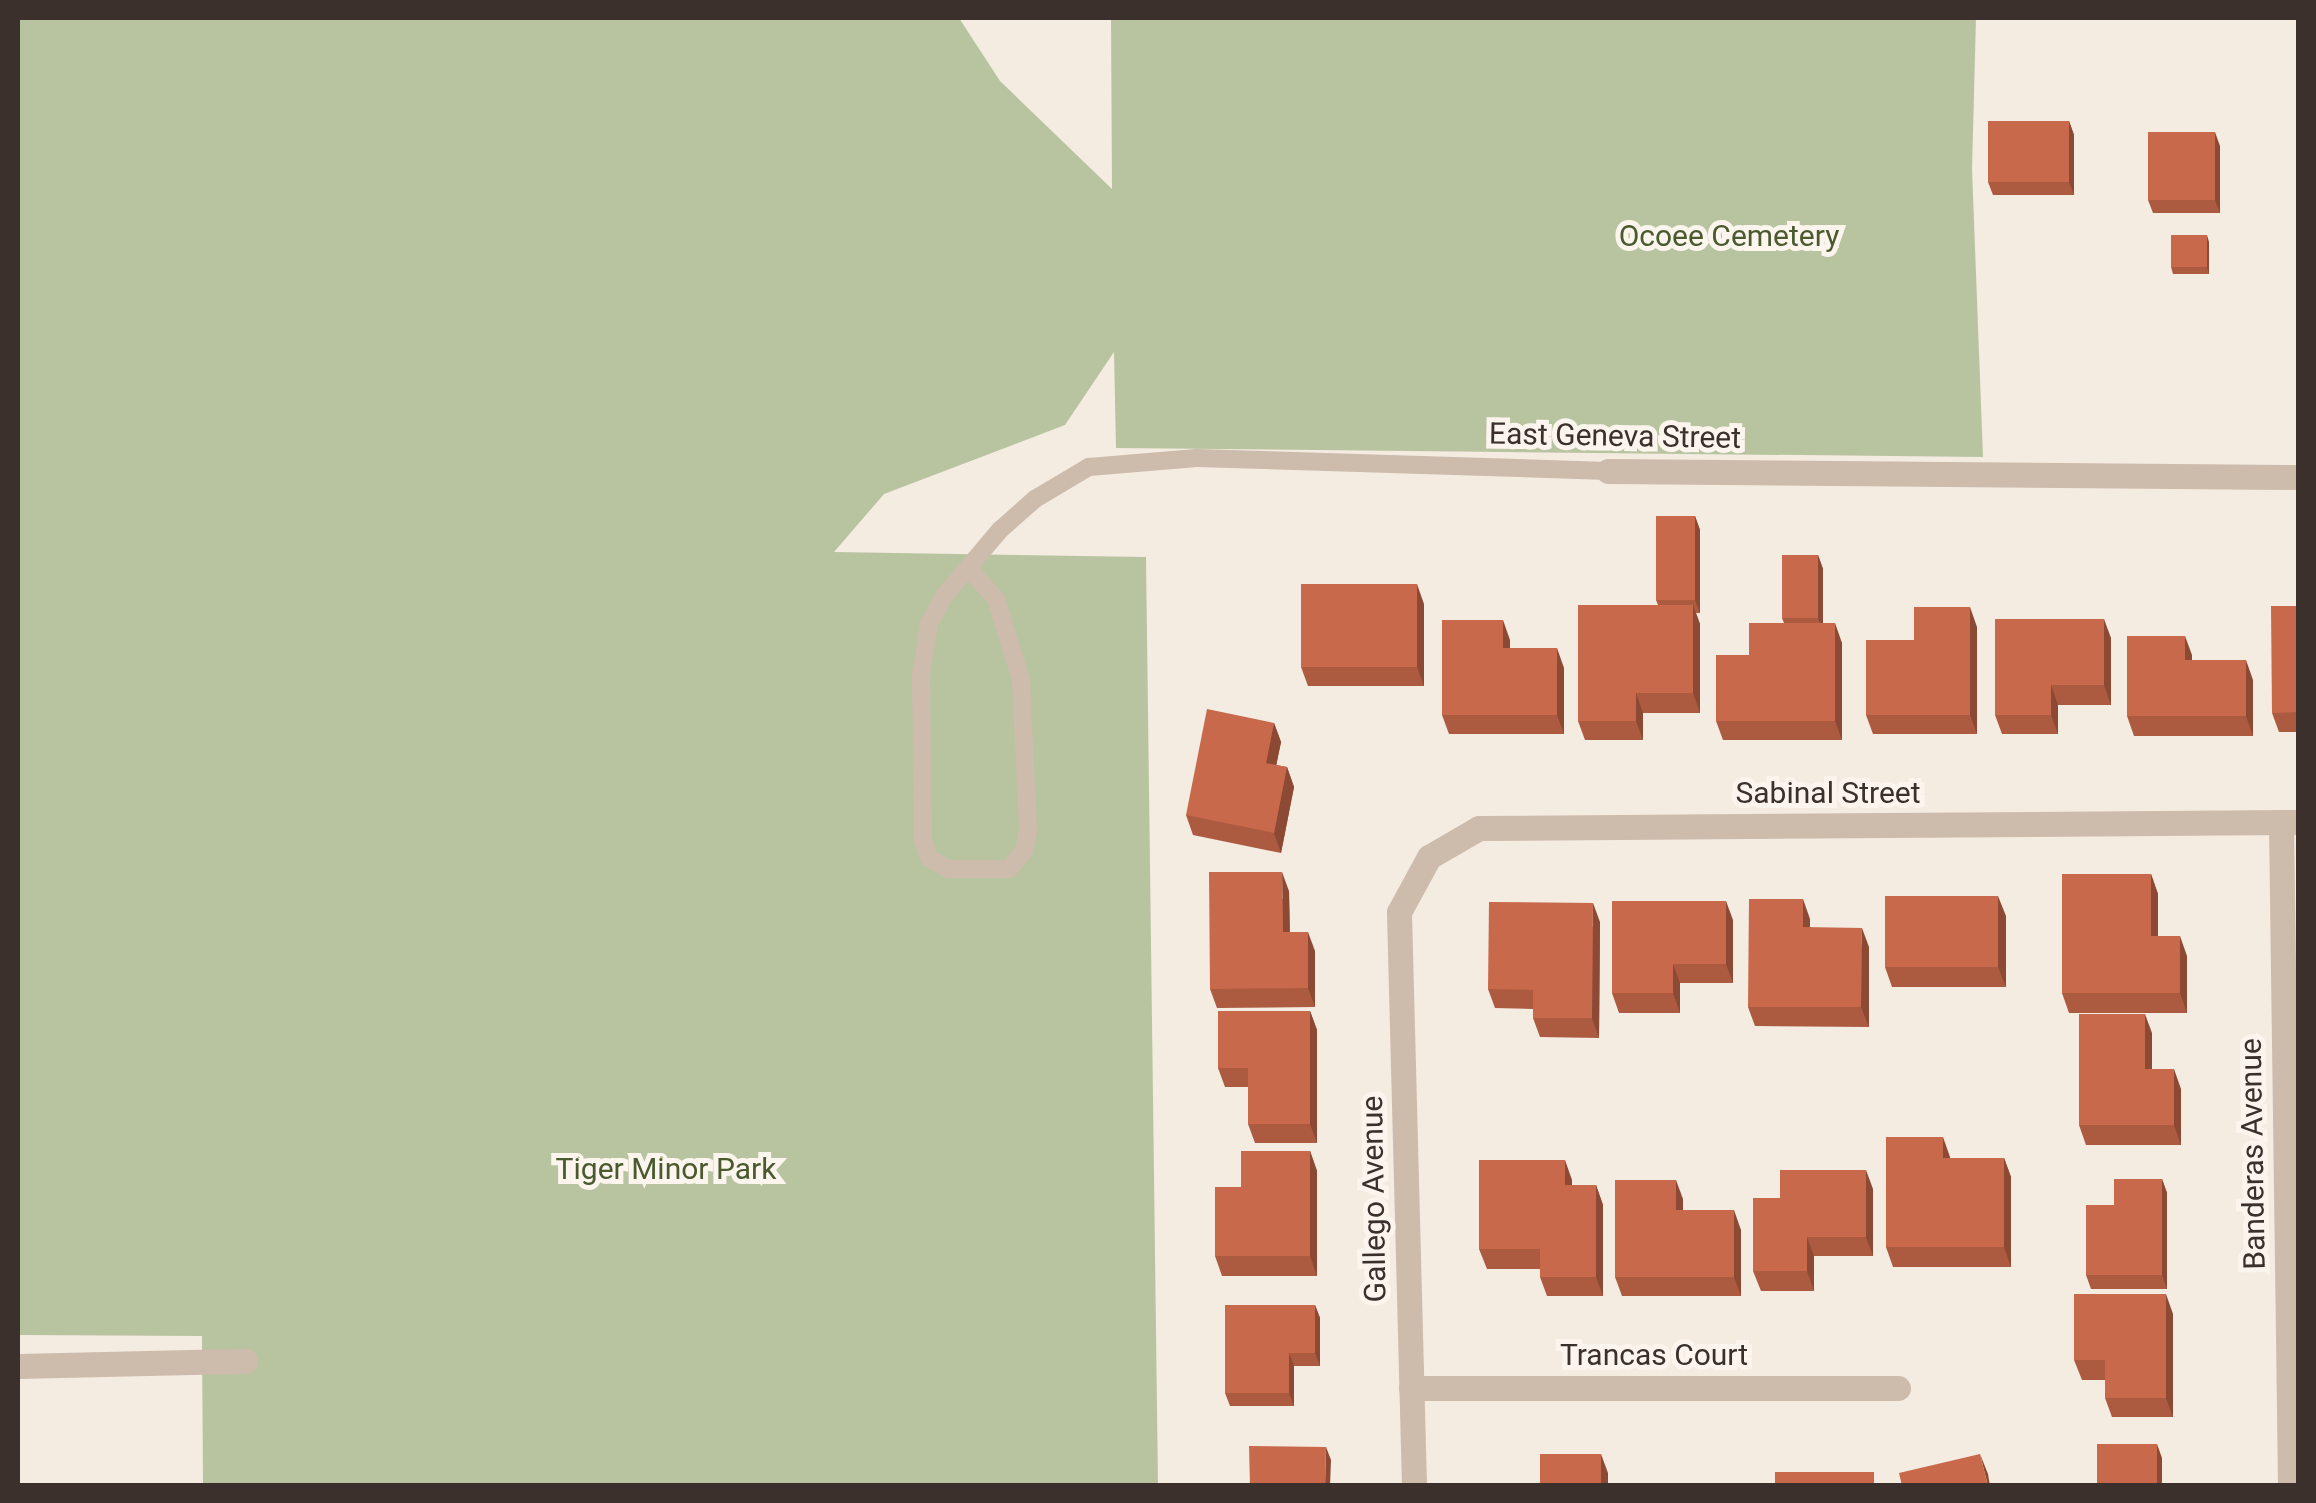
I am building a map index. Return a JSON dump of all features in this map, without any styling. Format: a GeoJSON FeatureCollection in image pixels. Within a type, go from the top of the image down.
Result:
{"type":"FeatureCollection","features":[{"type":"Feature","properties":{"kind":"street","name":"East Geneva Street"},"geometry":{"type":"LineString","coordinates":[[1608,470],[2298,477]]}},
{"type":"Feature","properties":{"kind":"street","name":"Sabinal Street"},"geometry":{"type":"LineString","coordinates":[[1399,912],[1429,857],[1479,828],[2290,822]]}},
{"type":"Feature","properties":{"kind":"street","name":"Banderas Avenue"},"geometry":{"type":"LineString","coordinates":[[2290,822],[2290,1486]]}},
{"type":"Feature","properties":{"kind":"street","name":"Gallego Avenue"},"geometry":{"type":"LineString","coordinates":[[1399,912],[1414,1486]]}},
{"type":"Feature","properties":{"kind":"street"},"geometry":{"type":"LineString","coordinates":[[18,1366],[245,1361]]}},
{"type":"Feature","properties":{"kind":"street","name":"Trancas Court"},"geometry":{"type":"LineString","coordinates":[[1411,1388],[1898,1388]]}},
{"type":"Feature","properties":{"kind":"lane","name":"East Geneva Street"},"geometry":{"type":"LineString","coordinates":[[969,568],[996,599],[1021,680],[1028,830],[1024,850],[1009,869],[948,869],[929,858],[924,839],[921,674],[928,624],[969,568],[1000,530],[1036,500],[1090,467],[1197,458],[1608,470]]}},
{"type":"Feature","properties":{"kind":"green space"},"geometry":{"type":"Polygon","coordinates":[[[18,18],[959,18],[1000,81],[1112,189],[1111,18],[1976,18],[1972,169],[1983,457],[1116,448],[1114,352],[1065,425],[884,494],[834,552],[1146,557],[1158,1485],[203,1485],[202,1336],[18,1335],[18,18]]]}},
{"type":"Feature","properties":{"kind":"building"},"geometry":{"type":"Polygon","coordinates":[[[1988,121],[2069,121],[2069,182],[1988,182],[1988,121]]]}},
{"type":"Feature","properties":{"kind":"building"},"geometry":{"type":"Polygon","coordinates":[[[2148,132],[2215,132],[2215,200],[2148,200],[2148,132]]]}},
{"type":"Feature","properties":{"kind":"building"},"geometry":{"type":"Polygon","coordinates":[[[2171,235],[2207,235],[2207,267],[2171,267],[2171,235]]]}},
{"type":"Feature","properties":{"kind":"building"},"geometry":{"type":"Polygon","coordinates":[[[1656,516],[1695,516],[1695,600],[1656,600],[1656,516]]]}},
{"type":"Feature","properties":{"kind":"building"},"geometry":{"type":"Polygon","coordinates":[[[1782,555],[1818,555],[1818,618],[1782,618],[1782,555]]]}},
{"type":"Feature","properties":{"kind":"building"},"geometry":{"type":"Polygon","coordinates":[[[1301,584],[1417,584],[1417,667],[1301,667],[1301,584]]]}},
{"type":"Feature","properties":{"kind":"building"},"geometry":{"type":"Polygon","coordinates":[[[1578,605],[1693,605],[1693,693],[1636,693],[1636,721],[1578,721],[1578,605]]]}},
{"type":"Feature","properties":{"kind":"building"},"geometry":{"type":"Polygon","coordinates":[[[2271,606],[2298,606],[2298,712],[2272,713],[2271,606]]]}},
{"type":"Feature","properties":{"kind":"building"},"geometry":{"type":"Polygon","coordinates":[[[1914,607],[1970,607],[1970,715],[1866,715],[1866,640],[1914,640],[1914,607]]]}},
{"type":"Feature","properties":{"kind":"building"},"geometry":{"type":"Polygon","coordinates":[[[1995,619],[2104,619],[2104,685],[2051,685],[2051,715],[1995,715],[1995,619]]]}},
{"type":"Feature","properties":{"kind":"building"},"geometry":{"type":"Polygon","coordinates":[[[1442,620],[1503,620],[1503,648],[1557,648],[1557,715],[1442,715],[1442,620]]]}},
{"type":"Feature","properties":{"kind":"building"},"geometry":{"type":"Polygon","coordinates":[[[1749,623],[1835,623],[1835,721],[1716,721],[1716,655],[1749,655],[1749,623]]]}},
{"type":"Feature","properties":{"kind":"building"},"geometry":{"type":"Polygon","coordinates":[[[2127,636],[2185,636],[2185,660],[2246,660],[2246,716],[2127,716],[2127,636]]]}},
{"type":"Feature","properties":{"kind":"building"},"geometry":{"type":"Polygon","coordinates":[[[1207,709],[1274,723],[1266,763],[1287,767],[1274,833],[1186,815],[1207,709]]]}},
{"type":"Feature","properties":{"kind":"building"},"geometry":{"type":"Polygon","coordinates":[[[1209,872],[1282,872],[1283,932],[1308,932],[1308,988],[1210,989],[1209,872]]]}},
{"type":"Feature","properties":{"kind":"building"},"geometry":{"type":"Polygon","coordinates":[[[2062,874],[2151,874],[2151,936],[2180,936],[2180,993],[2062,993],[2062,874]]]}},
{"type":"Feature","properties":{"kind":"building"},"geometry":{"type":"Polygon","coordinates":[[[1885,896],[1998,896],[1998,967],[1885,967],[1885,896]]]}},
{"type":"Feature","properties":{"kind":"building"},"geometry":{"type":"Polygon","coordinates":[[[1749,899],[1803,899],[1803,927],[1862,928],[1861,1007],[1748,1007],[1749,899]]]}},
{"type":"Feature","properties":{"kind":"building"},"geometry":{"type":"Polygon","coordinates":[[[1612,901],[1726,901],[1726,964],[1673,964],[1673,993],[1612,993],[1612,901]]]}},
{"type":"Feature","properties":{"kind":"building"},"geometry":{"type":"Polygon","coordinates":[[[1489,902],[1593,903],[1592,1018],[1533,1018],[1533,990],[1488,989],[1489,902]]]}},
{"type":"Feature","properties":{"kind":"building"},"geometry":{"type":"Polygon","coordinates":[[[1218,1011],[1310,1011],[1310,1124],[1248,1124],[1248,1068],[1218,1068],[1218,1011]]]}},
{"type":"Feature","properties":{"kind":"building"},"geometry":{"type":"Polygon","coordinates":[[[2079,1014],[2145,1014],[2145,1069],[2174,1069],[2174,1125],[2079,1125],[2079,1014]]]}},
{"type":"Feature","properties":{"kind":"building"},"geometry":{"type":"Polygon","coordinates":[[[1886,1137],[1943,1137],[1943,1158],[2004,1158],[2004,1247],[1886,1247],[1886,1137]]]}},
{"type":"Feature","properties":{"kind":"building"},"geometry":{"type":"Polygon","coordinates":[[[1241,1151],[1310,1151],[1310,1256],[1215,1256],[1215,1187],[1241,1187],[1241,1151]]]}},
{"type":"Feature","properties":{"kind":"building"},"geometry":{"type":"Polygon","coordinates":[[[1479,1160],[1565,1160],[1565,1185],[1596,1185],[1596,1277],[1540,1277],[1540,1249],[1479,1249],[1479,1160]]]}},
{"type":"Feature","properties":{"kind":"building"},"geometry":{"type":"Polygon","coordinates":[[[1780,1170],[1866,1170],[1866,1237],[1807,1237],[1807,1271],[1753,1271],[1753,1198],[1780,1198],[1780,1170]]]}},
{"type":"Feature","properties":{"kind":"building"},"geometry":{"type":"Polygon","coordinates":[[[2114,1179],[2162,1179],[2162,1275],[2086,1275],[2086,1205],[2114,1205],[2114,1179]]]}},
{"type":"Feature","properties":{"kind":"building"},"geometry":{"type":"Polygon","coordinates":[[[1615,1180],[1676,1180],[1676,1210],[1734,1210],[1734,1277],[1615,1277],[1615,1180]]]}},
{"type":"Feature","properties":{"kind":"building"},"geometry":{"type":"Polygon","coordinates":[[[2074,1294],[2166,1294],[2166,1398],[2105,1398],[2105,1360],[2074,1360],[2074,1294]]]}},
{"type":"Feature","properties":{"kind":"building"},"geometry":{"type":"Polygon","coordinates":[[[1225,1305],[1315,1305],[1315,1353],[1289,1353],[1289,1393],[1225,1393],[1225,1305]]]}},
{"type":"Feature","properties":{"kind":"building"},"geometry":{"type":"Polygon","coordinates":[[[2097,1444],[2157,1444],[2157,1486],[2097,1486],[2097,1444]]]}},
{"type":"Feature","properties":{"kind":"building"},"geometry":{"type":"Polygon","coordinates":[[[1249,1446],[1326,1447],[1325,1486],[1250,1486],[1249,1446]]]}},
{"type":"Feature","properties":{"kind":"building"},"geometry":{"type":"Polygon","coordinates":[[[1540,1454],[1601,1454],[1601,1486],[1497,1486],[1540,1483],[1540,1454]]]}},
{"type":"Feature","properties":{"kind":"building"},"geometry":{"type":"Polygon","coordinates":[[[1980,1454],[1988,1486],[1902,1486],[1899,1473],[1980,1454]]]}},
{"type":"Feature","properties":{"kind":"building"},"geometry":{"type":"Polygon","coordinates":[[[1775,1472],[1874,1472],[1874,1486],[1775,1486],[1775,1472]]]}},
{"type":"Feature","properties":{"kind":"park label","name":"Ocoee Cemetery"},"geometry":{"type":"Point","coordinates":[1729,236]}},
{"type":"Feature","properties":{"kind":"park label","name":"Tiger Minor Park"},"geometry":{"type":"Point","coordinates":[666,1169]}}]}
